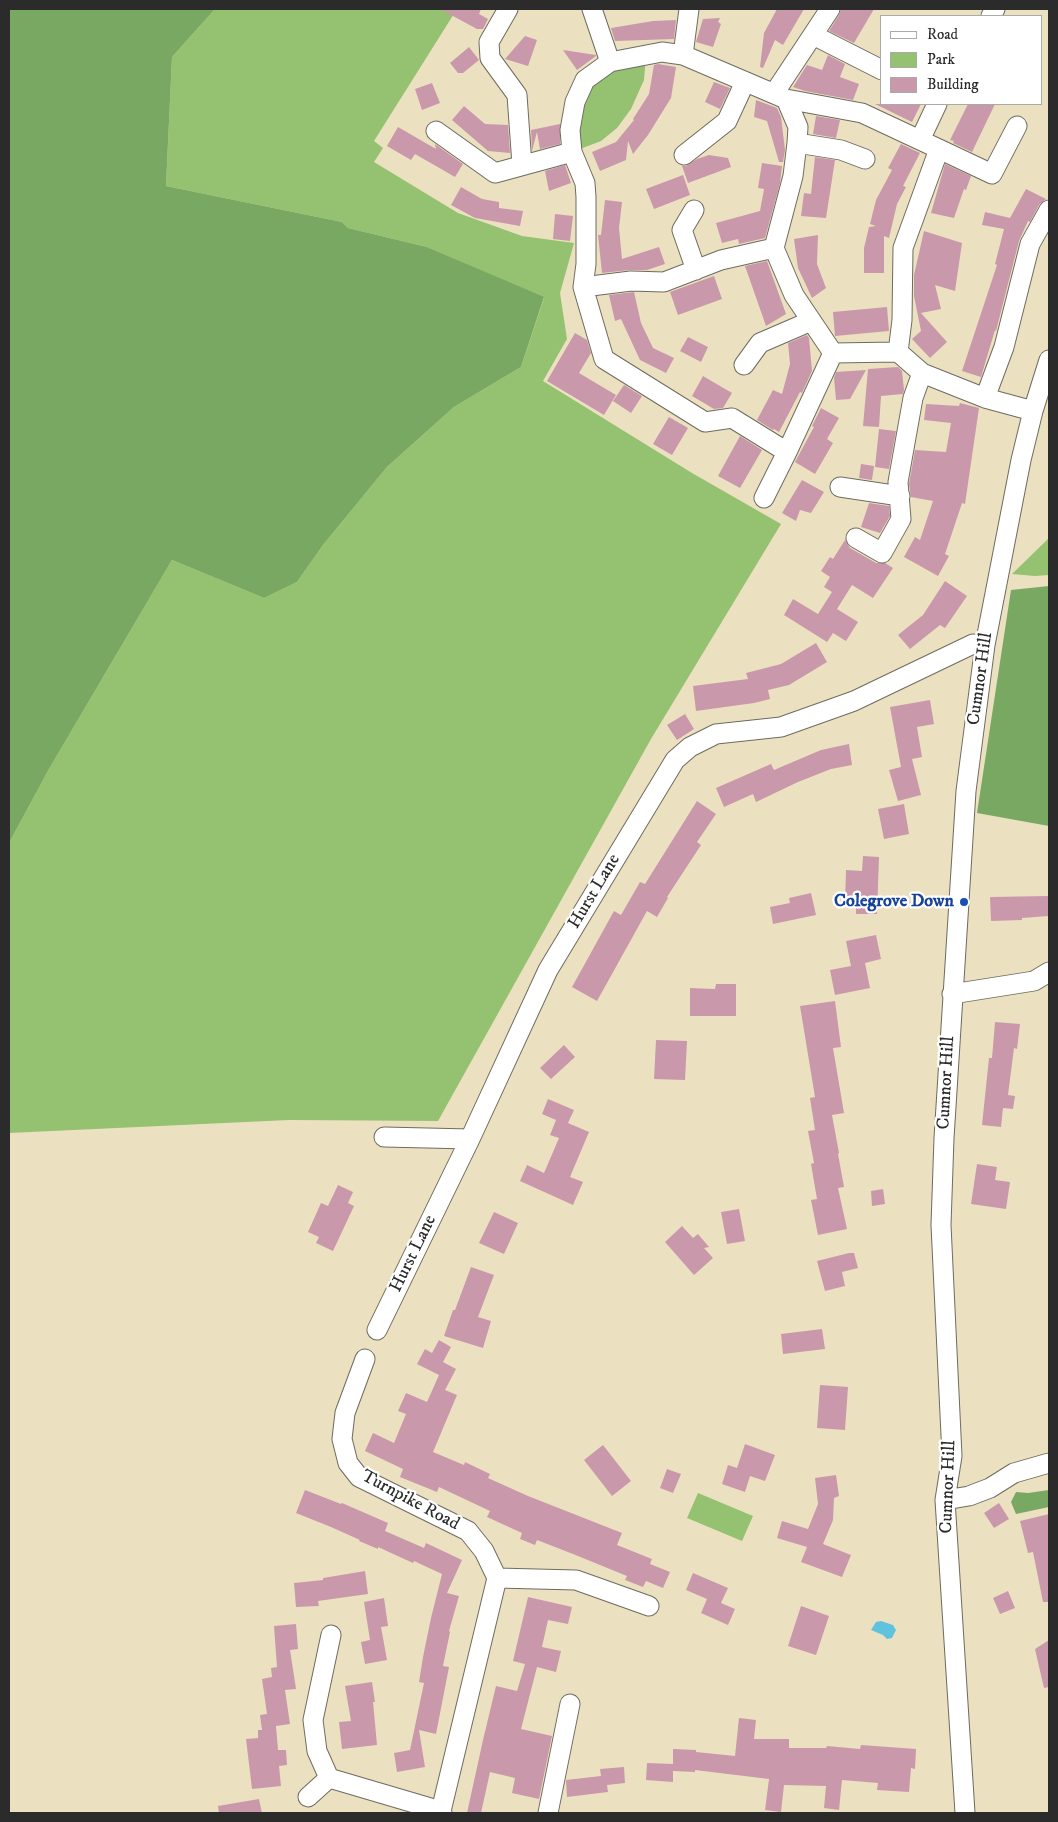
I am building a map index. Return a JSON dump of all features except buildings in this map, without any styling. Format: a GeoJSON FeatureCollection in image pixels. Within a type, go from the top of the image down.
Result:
{"type":"FeatureCollection","features":[{"type":"Feature","properties":{"kind":"street"},"geometry":{"type":"LineString","coordinates":[[508,9],[489,42],[490,58],[516,94],[522,165]]}},
{"type":"Feature","properties":{"kind":"street"},"geometry":{"type":"LineString","coordinates":[[592,9],[610,62]]}},
{"type":"Feature","properties":{"kind":"street"},"geometry":{"type":"LineString","coordinates":[[683,55],[688,9]]}},
{"type":"Feature","properties":{"kind":"street"},"geometry":{"type":"LineString","coordinates":[[780,96],[813,35],[830,9]]}},
{"type":"Feature","properties":{"kind":"street"},"geometry":{"type":"LineString","coordinates":[[813,35],[880,69]]}},
{"type":"Feature","properties":{"kind":"street"},"geometry":{"type":"LineString","coordinates":[[787,452],[732,418],[705,422],[604,359],[582,287],[586,264],[585,184],[572,152],[570,130],[575,102],[585,80],[610,62],[662,52],[683,55],[780,96],[862,114],[992,174],[1017,126]]}},
{"type":"Feature","properties":{"kind":"street"},"geometry":{"type":"LineString","coordinates":[[684,155],[727,121],[745,82]]}},
{"type":"Feature","properties":{"kind":"street"},"geometry":{"type":"LineString","coordinates":[[780,96],[798,127],[793,176],[774,248],[794,296],[834,353]]}},
{"type":"Feature","properties":{"kind":"street"},"geometry":{"type":"LineString","coordinates":[[920,140],[937,105]]}},
{"type":"Feature","properties":{"kind":"street"},"geometry":{"type":"LineString","coordinates":[[436,131],[495,173],[572,152]]}},
{"type":"Feature","properties":{"kind":"street"},"geometry":{"type":"LineString","coordinates":[[797,143],[841,150],[865,160]]}},
{"type":"Feature","properties":{"kind":"street"},"geometry":{"type":"LineString","coordinates":[[898,352],[902,320],[903,248],[939,149]]}},
{"type":"Feature","properties":{"kind":"street"},"geometry":{"type":"LineString","coordinates":[[694,210],[682,230],[696,270]]}},
{"type":"Feature","properties":{"kind":"street"},"geometry":{"type":"LineString","coordinates":[[985,398],[1004,347],[1030,244],[1049,210]]}},
{"type":"Feature","properties":{"kind":"street"},"geometry":{"type":"LineString","coordinates":[[582,287],[631,281],[664,282],[721,260],[774,248]]}},
{"type":"Feature","properties":{"kind":"street"},"geometry":{"type":"LineString","coordinates":[[744,365],[760,343],[811,321]]}},
{"type":"Feature","properties":{"kind":"street"},"geometry":{"type":"LineString","coordinates":[[834,353],[898,352],[922,373],[985,398],[1033,411]]}},
{"type":"Feature","properties":{"kind":"street"},"geometry":{"type":"LineString","coordinates":[[764,498],[834,353]]}},
{"type":"Feature","properties":{"kind":"street","name":"Cumnor Hill"},"geometry":{"type":"LineString","coordinates":[[964,1813],[946,1500],[952,1456],[941,1225],[952,994],[966,792],[985,645],[1021,460],[1033,411],[1049,360]]}},
{"type":"Feature","properties":{"kind":"street"},"geometry":{"type":"LineString","coordinates":[[856,538],[882,553],[901,520],[898,482],[913,398],[922,373]]}},
{"type":"Feature","properties":{"kind":"street"},"geometry":{"type":"LineString","coordinates":[[840,487],[900,496]]}},
{"type":"Feature","properties":{"kind":"street","name":"Hurst Lane"},"geometry":{"type":"LineString","coordinates":[[377,1330],[470,1139],[548,970],[675,760],[690,746],[716,734],[781,727],[854,701],[973,644],[985,645]]}},
{"type":"Feature","properties":{"kind":"street"},"geometry":{"type":"LineString","coordinates":[[952,994],[1034,982],[1049,972]]}},
{"type":"Feature","properties":{"kind":"street"},"geometry":{"type":"LineString","coordinates":[[384,1137],[470,1139]]}},
{"type":"Feature","properties":{"kind":"street","name":"Turnpike Road"},"geometry":{"type":"LineString","coordinates":[[365,1360],[345,1413],[342,1438],[348,1462],[359,1477],[468,1532],[484,1551],[497,1578]]}},
{"type":"Feature","properties":{"kind":"street"},"geometry":{"type":"LineString","coordinates":[[946,1500],[969,1496],[983,1491],[1014,1473],[1049,1463]]}},
{"type":"Feature","properties":{"kind":"street"},"geometry":{"type":"LineString","coordinates":[[331,1635],[312,1720],[317,1750],[329,1778],[441,1812],[497,1578],[576,1580],[649,1606]]}},
{"type":"Feature","properties":{"kind":"street"},"geometry":{"type":"LineString","coordinates":[[548,1813],[570,1704]]}},
{"type":"Feature","properties":{"kind":"street"},"geometry":{"type":"LineString","coordinates":[[308,1797],[329,1778]]}},
{"type":"Feature","properties":{"kind":"green space"},"geometry":{"type":"Polygon","coordinates":[[[9,9],[215,9],[172,57],[166,186],[342,222],[348,228],[427,247],[544,297],[521,367],[454,407],[387,467],[323,545],[297,582],[264,598],[172,560],[49,769],[9,843],[9,9]]]}},
{"type":"Feature","properties":{"kind":"green space"},"geometry":{"type":"Polygon","coordinates":[[[215,9],[457,9],[374,141],[383,148],[374,162],[458,213],[522,236],[574,243],[560,293],[567,339],[543,381],[692,473],[781,524],[651,739],[438,1121],[289,1120],[9,1133],[9,843],[49,769],[172,560],[264,598],[297,582],[323,545],[387,467],[454,407],[521,367],[544,298],[427,247],[348,228],[342,222],[166,186],[172,57],[215,9]]]}},
{"type":"Feature","properties":{"kind":"green space"},"geometry":{"type":"Polygon","coordinates":[[[646,55],[644,80],[631,109],[617,128],[601,141],[572,152],[585,80],[646,55]]]}},
{"type":"Feature","properties":{"kind":"green space"},"geometry":{"type":"Polygon","coordinates":[[[1049,538],[1049,575],[1012,574],[1049,538]]]}},
{"type":"Feature","properties":{"kind":"green space"},"geometry":{"type":"Polygon","coordinates":[[[1049,586],[1049,826],[977,813],[1011,590],[1049,586]]]}},
{"type":"Feature","properties":{"kind":"green space"},"geometry":{"type":"Polygon","coordinates":[[[1049,1490],[1049,1507],[1016,1514],[1011,1502],[1016,1492],[1028,1493],[1049,1490]]]}},
{"type":"Feature","properties":{"kind":"green space"},"geometry":{"type":"Polygon","coordinates":[[[698,1493],[753,1516],[742,1541],[687,1518],[698,1493]]]}},
{"type":"Feature","properties":{"kind":"water"},"geometry":{"type":"Polygon","coordinates":[[[881,1621],[893,1625],[896,1630],[892,1638],[887,1639],[883,1635],[871,1630],[876,1622],[881,1621]]]}},
{"type":"Feature","properties":{"kind":"place","name":"Colegrove Down"},"geometry":{"type":"Point","coordinates":[964,902]}}]}
